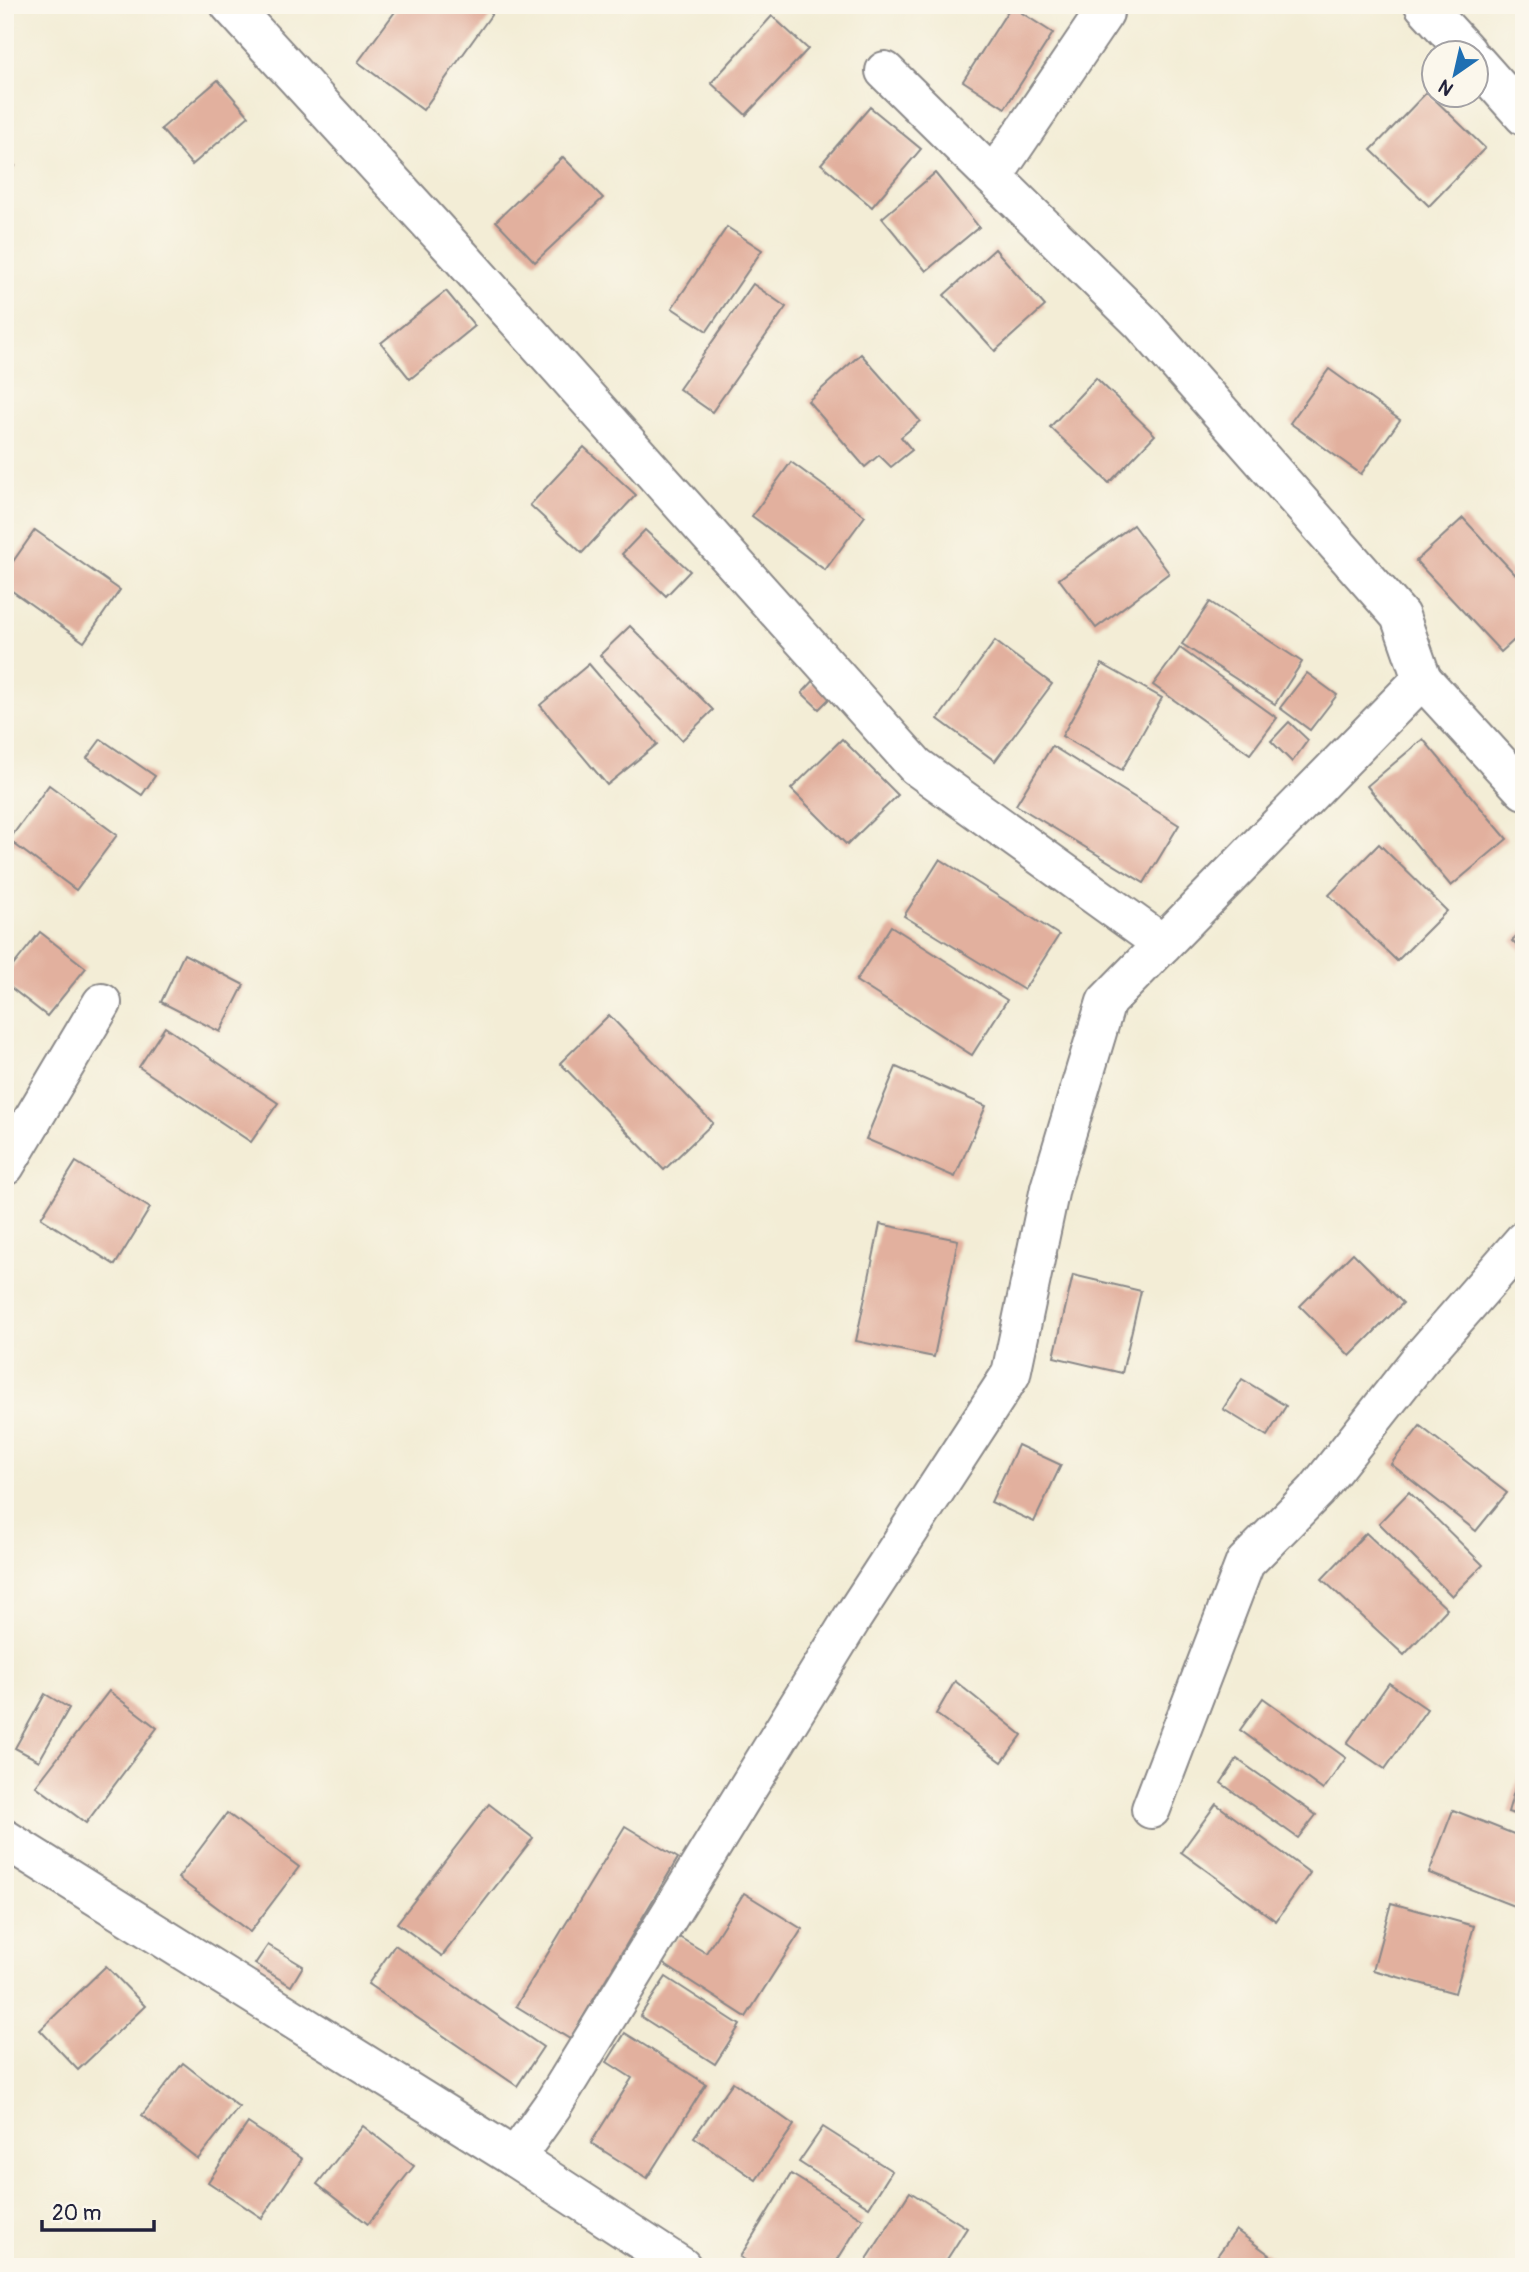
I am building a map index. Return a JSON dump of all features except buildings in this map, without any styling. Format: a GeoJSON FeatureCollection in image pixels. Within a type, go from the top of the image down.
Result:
{"type":"FeatureCollection","features":[{"type":"Feature","properties":{"kind":"street"},"geometry":{"type":"LineString","coordinates":[[230,5],[461,257],[916,765],[1163,944]]}},
{"type":"Feature","properties":{"kind":"street"},"geometry":{"type":"LineString","coordinates":[[993,177],[1104,13],[1099,5]]}},
{"type":"Feature","properties":{"kind":"street"},"geometry":{"type":"LineString","coordinates":[[1424,5],[1454,38]]}},
{"type":"Feature","properties":{"kind":"street"},"geometry":{"type":"LineString","coordinates":[[885,71],[1142,323],[1400,616],[1422,679],[1524,790]]}},
{"type":"Feature","properties":{"kind":"street"},"geometry":{"type":"LineString","coordinates":[[1490,78],[1524,116]]}},
{"type":"Feature","properties":{"kind":"street"},"geometry":{"type":"LineString","coordinates":[[515,2158],[552,2106],[853,1617],[1011,1374],[1050,1188],[1106,1002],[1422,679]]}},
{"type":"Feature","properties":{"kind":"street"},"geometry":{"type":"LineString","coordinates":[[5,1166],[102,1003]]}},
{"type":"Feature","properties":{"kind":"street"},"geometry":{"type":"LineString","coordinates":[[1150,1810],[1245,1563],[1316,1491],[1421,1357],[1524,1240]]}},
{"type":"Feature","properties":{"kind":"street"},"geometry":{"type":"LineString","coordinates":[[5,1839],[515,2158],[682,2267]]}}]}
